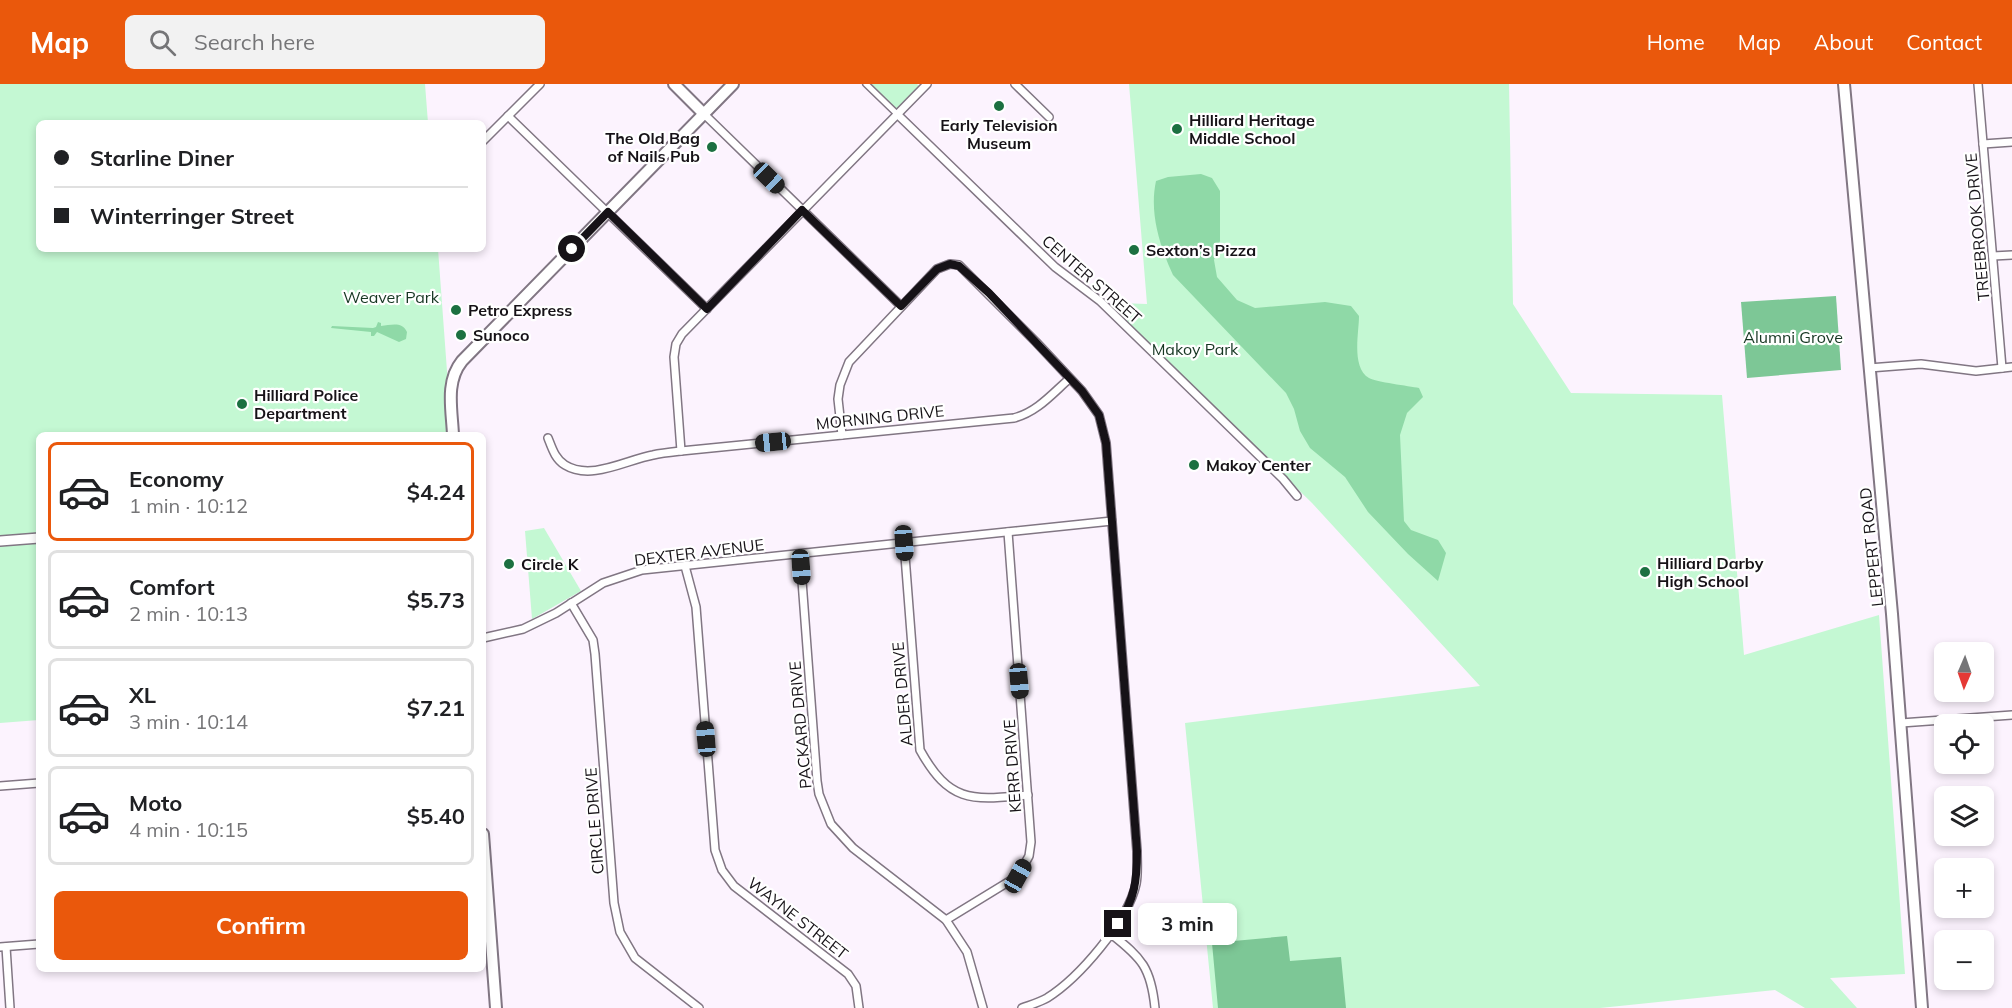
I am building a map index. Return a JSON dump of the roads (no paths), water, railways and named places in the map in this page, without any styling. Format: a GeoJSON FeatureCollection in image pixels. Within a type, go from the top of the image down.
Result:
{"type":"FeatureCollection","features":[{"type":"Feature","properties":{"kind":"main road"},"geometry":{"type":"LineString","coordinates":[[674,84],[704,114]]}},
{"type":"Feature","properties":{"kind":"main road"},"geometry":{"type":"LineString","coordinates":[[453,432],[450,391],[454,374],[462,361],[733,84]]}},
{"type":"Feature","properties":{"kind":"main road","name":"LEPPERT ROAD"},"geometry":{"type":"LineString","coordinates":[[1844,84],[1901,723],[1922,1008]]}},
{"type":"Feature","properties":{"kind":"main road"},"geometry":{"type":"LineString","coordinates":[[486,879],[496,1008]]}},
{"type":"Feature","properties":{"kind":"street"},"geometry":{"type":"LineString","coordinates":[[486,138],[540,84]]}},
{"type":"Feature","properties":{"kind":"street","name":"CENTER STREET"},"geometry":{"type":"LineString","coordinates":[[866,84],[1054,267],[1100,301],[1283,479],[1297,496]]}},
{"type":"Feature","properties":{"kind":"street"},"geometry":{"type":"LineString","coordinates":[[681,451],[674,357],[676,345],[682,334],[927,84]]}},
{"type":"Feature","properties":{"kind":"street"},"geometry":{"type":"LineString","coordinates":[[1016,84],[1049,117]]}},
{"type":"Feature","properties":{"kind":"street","name":"TREEBROOK DRIVE"},"geometry":{"type":"LineString","coordinates":[[1978,84],[2002,368]]}},
{"type":"Feature","properties":{"kind":"street"},"geometry":{"type":"LineString","coordinates":[[704,114],[901,306]]}},
{"type":"Feature","properties":{"kind":"street"},"geometry":{"type":"LineString","coordinates":[[508,116],[707,309]]}},
{"type":"Feature","properties":{"kind":"street"},"geometry":{"type":"LineString","coordinates":[[1983,144],[2012,142]]}},
{"type":"Feature","properties":{"kind":"street"},"geometry":{"type":"LineString","coordinates":[[1993,256],[2012,255]]}},
{"type":"Feature","properties":{"kind":"street"},"geometry":{"type":"LineString","coordinates":[[842,435],[838,399],[840,385],[849,362],[937,269],[950,264],[966,271],[1082,391],[1099,415],[1106,443],[1137,851],[1137,883],[1127,910],[1111,934],[1073,977],[1047,998],[1022,1008]]}},
{"type":"Feature","properties":{"kind":"street"},"geometry":{"type":"LineString","coordinates":[[1869,368],[1922,364],[1976,370],[2012,367]]}},
{"type":"Feature","properties":{"kind":"street","name":"MORNING DRIVE"},"geometry":{"type":"LineString","coordinates":[[548,438],[556,457],[564,465],[584,471],[595,470],[652,455],[681,451],[1020,416],[1036,408],[1070,379]]}},
{"type":"Feature","properties":{"kind":"street","name":"DEXTER AVENUE"},"geometry":{"type":"LineString","coordinates":[[486,637],[523,629],[571,603],[603,582],[642,570],[1112,521]]}},
{"type":"Feature","properties":{"kind":"street","name":"KERR DRIVE"},"geometry":{"type":"LineString","coordinates":[[946,920],[1018,876],[1029,856],[1031,842],[1028,795],[1008,532]]}},
{"type":"Feature","properties":{"kind":"street"},"geometry":{"type":"LineString","coordinates":[[0,541],[36,538]]}},
{"type":"Feature","properties":{"kind":"street","name":"ALDER DRIVE"},"geometry":{"type":"LineString","coordinates":[[904,543],[920,750],[933,773],[954,791],[981,799],[1028,795]]}},
{"type":"Feature","properties":{"kind":"street","name":"PACKARD DRIVE"},"geometry":{"type":"LineString","coordinates":[[800,554],[817,781],[826,814],[831,824],[852,848],[946,920],[968,952],[983,1008]]}},
{"type":"Feature","properties":{"kind":"street","name":"WAYNE STREET"},"geometry":{"type":"LineString","coordinates":[[685,566],[696,607],[715,850],[722,870],[734,886],[849,974],[856,986],[859,1008]]}},
{"type":"Feature","properties":{"kind":"street","name":"CIRCLE DRIVE"},"geometry":{"type":"LineString","coordinates":[[571,603],[593,640],[614,903],[620,932],[635,958],[699,1008]]}},
{"type":"Feature","properties":{"kind":"street"},"geometry":{"type":"LineString","coordinates":[[1901,723],[2012,715]]}},
{"type":"Feature","properties":{"kind":"street"},"geometry":{"type":"LineString","coordinates":[[0,786],[36,783]]}},
{"type":"Feature","properties":{"kind":"street"},"geometry":{"type":"LineString","coordinates":[[1111,934],[1143,963],[1153,983],[1155,1008]]}},
{"type":"Feature","properties":{"kind":"street"},"geometry":{"type":"LineString","coordinates":[[10,1008],[3,947],[36,944]]}},
{"type":"Feature","properties":{"kind":"place","name":"Early Television Museum"},"geometry":{"type":"Point","coordinates":[999,106]}},
{"type":"Feature","properties":{"kind":"place","name":"Hilliard Heritage Middle School"},"geometry":{"type":"Point","coordinates":[1177,129]}},
{"type":"Feature","properties":{"kind":"place","name":"The Old Bag of Nails Pub"},"geometry":{"type":"Point","coordinates":[712,147]}},
{"type":"Feature","properties":{"kind":"place","name":"Sexton’s Pizza"},"geometry":{"type":"Point","coordinates":[1134,250]}},
{"type":"Feature","properties":{"kind":"place","name":"Petro Express"},"geometry":{"type":"Point","coordinates":[456,310]}},
{"type":"Feature","properties":{"kind":"place","name":"Sunoco"},"geometry":{"type":"Point","coordinates":[461,335]}},
{"type":"Feature","properties":{"kind":"place","name":"Hilliard Police Department"},"geometry":{"type":"Point","coordinates":[242,404]}},
{"type":"Feature","properties":{"kind":"place","name":"Makoy Center"},"geometry":{"type":"Point","coordinates":[1194,465]}},
{"type":"Feature","properties":{"kind":"place","name":"Circle K"},"geometry":{"type":"Point","coordinates":[509,564]}},
{"type":"Feature","properties":{"kind":"place","name":"Hilliard Darby High School"},"geometry":{"type":"Point","coordinates":[1645,572]}},
{"type":"Feature","properties":{"kind":"park label","name":"Weaver Park"},"geometry":{"type":"Point","coordinates":[391,297]}},
{"type":"Feature","properties":{"kind":"park label","name":"Alumni Grove"},"geometry":{"type":"Point","coordinates":[1793,337]}},
{"type":"Feature","properties":{"kind":"park label","name":"Makoy Park"},"geometry":{"type":"Point","coordinates":[1195,349]}}]}
